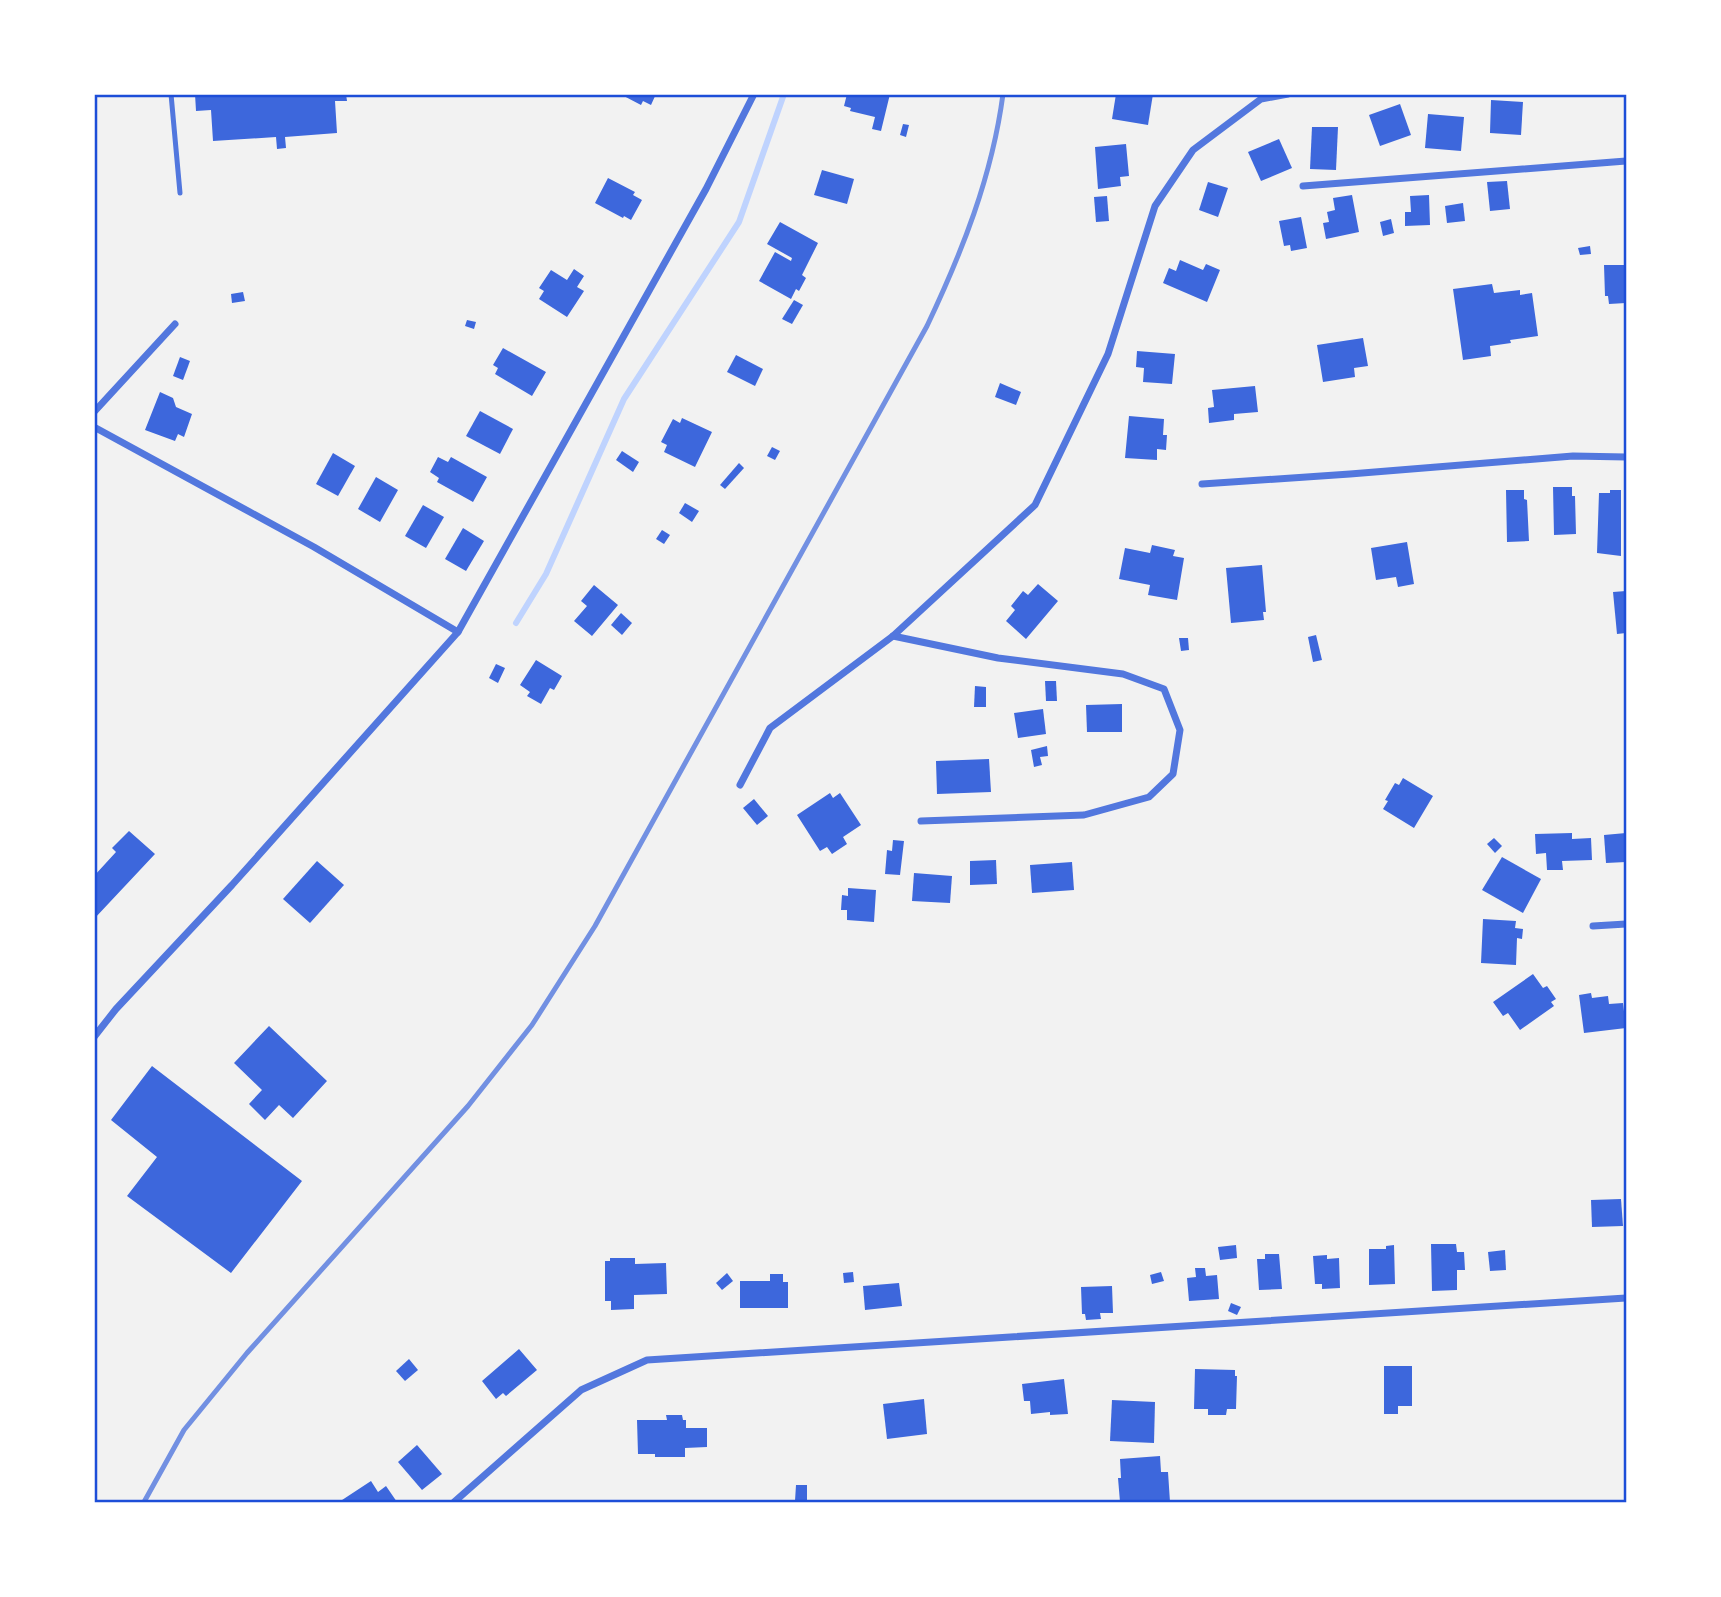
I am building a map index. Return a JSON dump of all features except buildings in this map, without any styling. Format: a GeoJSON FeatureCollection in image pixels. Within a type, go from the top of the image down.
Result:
{"type":"FeatureCollection","features":[{"type":"Feature","properties":{"kind":"street"},"geometry":{"type":"LineString","coordinates":[[94,1037],[116,1009],[232,885],[458,632],[700,201],[754,94]]}},
{"type":"Feature","properties":{"kind":"street"},"geometry":{"type":"LineString","coordinates":[[740,785],[770,728],[893,636],[1035,505],[1108,354],[1155,206],[1193,150],[1261,99],[1288,94]]}},
{"type":"Feature","properties":{"kind":"street"},"geometry":{"type":"LineString","coordinates":[[1303,186],[1626,161]]}},
{"type":"Feature","properties":{"kind":"street"},"geometry":{"type":"LineString","coordinates":[[94,412],[175,324]]}},
{"type":"Feature","properties":{"kind":"street"},"geometry":{"type":"LineString","coordinates":[[94,427],[314,547],[458,632]]}},
{"type":"Feature","properties":{"kind":"street"},"geometry":{"type":"LineString","coordinates":[[1202,484],[1573,456],[1626,457]]}},
{"type":"Feature","properties":{"kind":"street"},"geometry":{"type":"LineString","coordinates":[[893,636],[998,659],[1123,674],[1164,689],[1180,730],[1173,774],[1149,797],[1084,816],[921,821]]}},
{"type":"Feature","properties":{"kind":"street"},"geometry":{"type":"LineString","coordinates":[[1593,926],[1626,924]]}},
{"type":"Feature","properties":{"kind":"street"},"geometry":{"type":"LineString","coordinates":[[454,1503],[581,1390],[647,1360],[1626,1298]]}},
{"type":"Feature","properties":{"kind":"lane"},"geometry":{"type":"LineString","coordinates":[[171,94],[180,193]]}},
{"type":"Feature","properties":{"kind":"waterway"},"geometry":{"type":"LineString","coordinates":[[516,623],[546,574],[624,399],[739,222],[784,94]]}},
{"type":"Feature","properties":{"kind":"railway"},"geometry":{"type":"LineString","coordinates":[[144,1502],[184,1430],[247,1353],[468,1106],[532,1025],[595,926],[927,326],[974,213],[991,155],[1003,94]]}}]}
